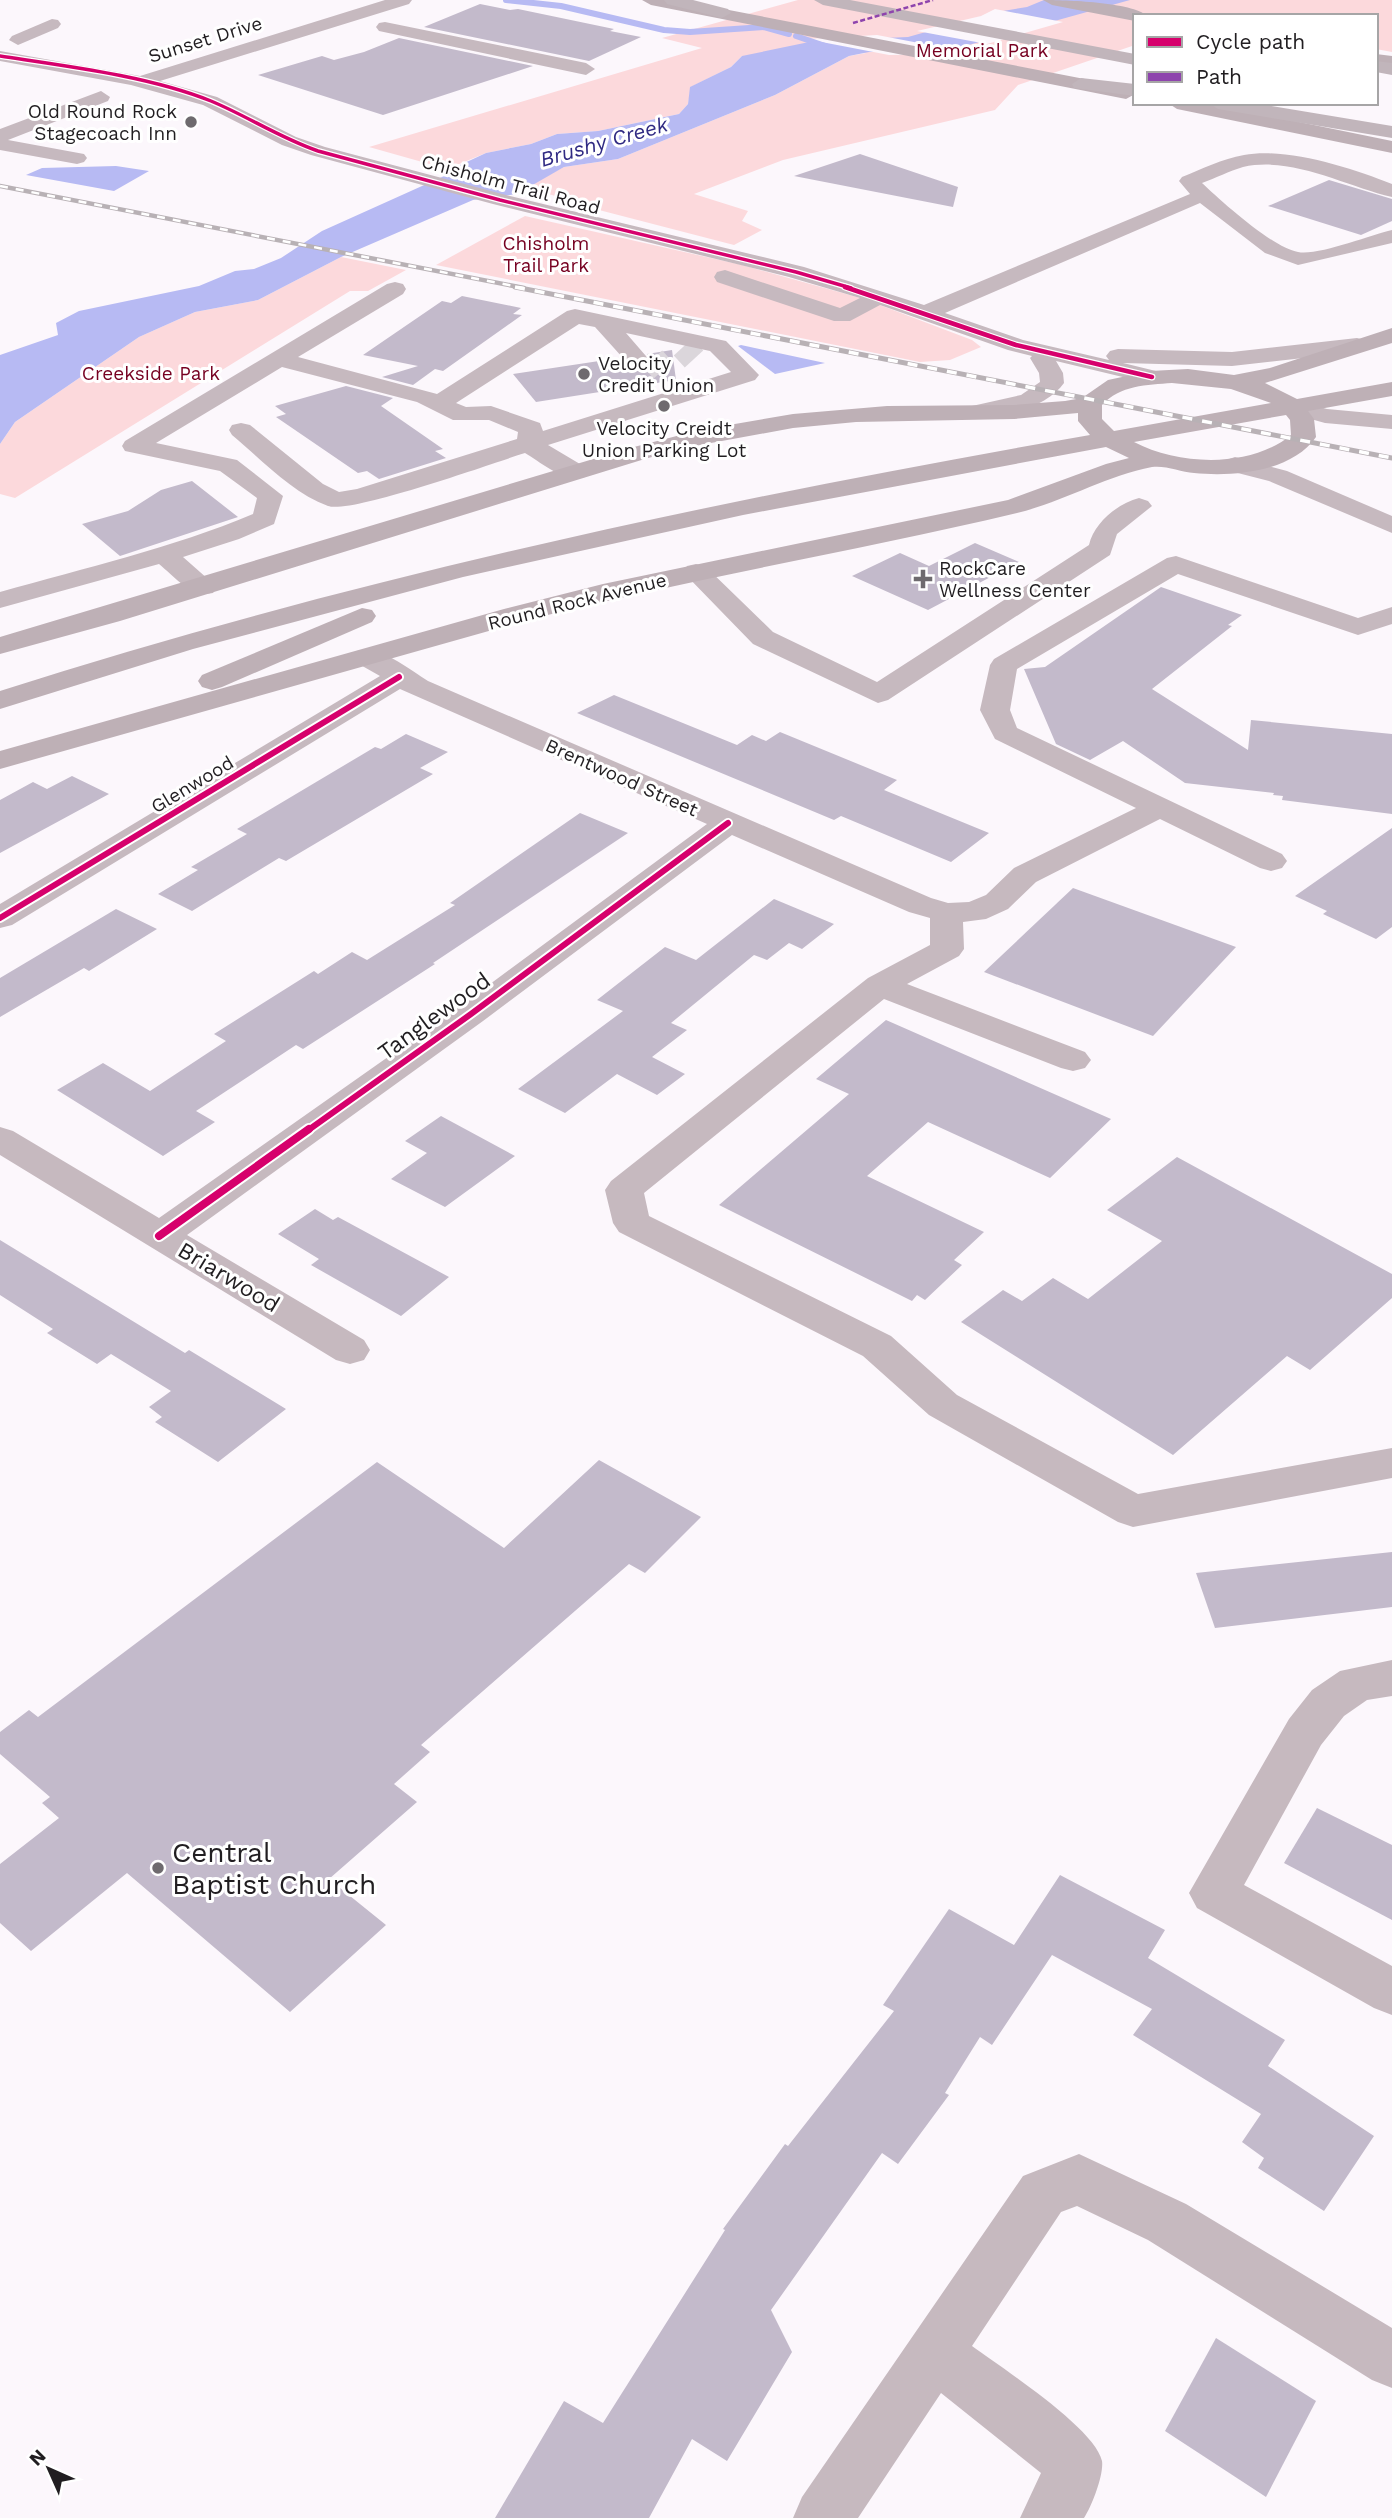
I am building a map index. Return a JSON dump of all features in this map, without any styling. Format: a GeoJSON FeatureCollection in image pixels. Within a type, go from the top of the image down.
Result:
{"type":"FeatureCollection","features":[{"type":"Feature","properties":{"kind":"highway"},"geometry":{"type":"LineString","coordinates":[[673,0],[729,15]]}},
{"type":"Feature","properties":{"kind":"highway"},"geometry":{"type":"LineString","coordinates":[[823,0],[1133,60]]}},
{"type":"Feature","properties":{"kind":"highway"},"geometry":{"type":"LineString","coordinates":[[883,0],[1133,48]]}},
{"type":"Feature","properties":{"kind":"highway"},"geometry":{"type":"LineString","coordinates":[[1230,105],[1392,132]]}},
{"type":"Feature","properties":{"kind":"main road"},"geometry":{"type":"LineString","coordinates":[[651,0],[1133,93]]}},
{"type":"Feature","properties":{"kind":"main road"},"geometry":{"type":"LineString","coordinates":[[1052,0],[1133,15]]}},
{"type":"Feature","properties":{"kind":"main road"},"geometry":{"type":"LineString","coordinates":[[1187,105],[1392,147]]}},
{"type":"Feature","properties":{"kind":"main road"},"geometry":{"type":"LineString","coordinates":[[1234,382],[1275,374],[1392,335]]}},
{"type":"Feature","properties":{"kind":"main road"},"geometry":{"type":"LineString","coordinates":[[0,700],[243,627],[482,565],[909,467],[1392,370]]}},
{"type":"Feature","properties":{"kind":"main road"},"geometry":{"type":"LineString","coordinates":[[0,646],[204,587],[662,446],[749,428],[843,416],[981,411],[1037,412],[1096,398],[1124,382],[1152,377],[1193,376],[1234,382],[1258,389],[1291,406],[1305,423],[1299,443],[1267,460],[1235,465],[1200,465],[1156,459],[1126,449],[1103,436],[1090,422],[1096,398]]}},
{"type":"Feature","properties":{"kind":"main road"},"geometry":{"type":"LineString","coordinates":[[0,676],[294,592],[624,512],[1392,389]]}},
{"type":"Feature","properties":{"kind":"main road"},"geometry":{"type":"LineString","coordinates":[[981,411],[1023,422],[1067,442],[1077,456],[1079,469],[1072,486]]}},
{"type":"Feature","properties":{"kind":"main road","name":"Round Rock Avenue"},"geometry":{"type":"LineString","coordinates":[[0,760],[514,615],[696,572],[1015,506],[1115,469],[1156,459]]}},
{"type":"Feature","properties":{"kind":"main road"},"geometry":{"type":"LineString","coordinates":[[115,728],[172,698],[327,629],[439,591],[482,565]]}},
{"type":"Feature","properties":{"kind":"street","name":"Sunset Drive"},"geometry":{"type":"LineString","coordinates":[[0,135],[139,81],[403,0]]}},
{"type":"Feature","properties":{"kind":"street"},"geometry":{"type":"LineString","coordinates":[[0,48],[9,39],[52,24]]}},
{"type":"Feature","properties":{"kind":"street"},"geometry":{"type":"LineString","coordinates":[[385,27],[586,69]]}},
{"type":"Feature","properties":{"kind":"street","name":"Chisholm Trail Road"},"geometry":{"type":"LineString","coordinates":[[0,56],[139,81],[209,101],[289,141],[500,200],[740,258],[879,297],[1048,356],[1152,377]]}},
{"type":"Feature","properties":{"kind":"street"},"geometry":{"type":"LineString","coordinates":[[2,77],[36,61]]}},
{"type":"Feature","properties":{"kind":"street"},"geometry":{"type":"LineString","coordinates":[[64,90],[101,97]]}},
{"type":"Feature","properties":{"kind":"street"},"geometry":{"type":"LineString","coordinates":[[0,144],[77,158]]}},
{"type":"Feature","properties":{"kind":"street"},"geometry":{"type":"LineString","coordinates":[[1392,191],[1336,174],[1271,160],[1244,161],[1189,181],[1203,196],[1280,254],[1300,259],[1392,236]]}},
{"type":"Feature","properties":{"kind":"street"},"geometry":{"type":"LineString","coordinates":[[925,313],[1178,204],[1203,196]]}},
{"type":"Feature","properties":{"kind":"street"},"geometry":{"type":"LineString","coordinates":[[740,258],[725,270],[713,286],[747,286],[842,316],[879,297]]}},
{"type":"Feature","properties":{"kind":"street"},"geometry":{"type":"LineString","coordinates":[[0,600],[164,554],[230,533],[265,518],[270,496],[228,465],[134,446],[395,289]]}},
{"type":"Feature","properties":{"kind":"street"},"geometry":{"type":"LineString","coordinates":[[241,430],[314,489],[336,500],[361,496],[528,444],[669,361],[718,346],[747,375],[669,361],[575,316],[439,403]]}},
{"type":"Feature","properties":{"kind":"street"},"geometry":{"type":"LineString","coordinates":[[981,411],[1016,404],[1046,391],[1052,383],[1048,356],[1232,359],[1357,345]]}},
{"type":"Feature","properties":{"kind":"street","name":"Chisholm Trail Road"},"geometry":{"type":"LineString","coordinates":[[1048,356],[1078,374],[1096,398]]}},
{"type":"Feature","properties":{"kind":"street"},"geometry":{"type":"LineString","coordinates":[[278,359],[425,397],[462,415],[455,424],[493,445],[528,444],[576,472]]}},
{"type":"Feature","properties":{"kind":"street"},"geometry":{"type":"LineString","coordinates":[[1291,406],[1325,416],[1392,422]]}},
{"type":"Feature","properties":{"kind":"street"},"geometry":{"type":"LineString","coordinates":[[1384,521],[1372,510],[1306,467],[1299,443],[1334,433],[1392,431]]}},
{"type":"Feature","properties":{"kind":"street"},"geometry":{"type":"LineString","coordinates":[[1235,465],[1278,476],[1384,521]]}},
{"type":"Feature","properties":{"kind":"street"},"geometry":{"type":"LineString","coordinates":[[696,572],[763,638],[878,694],[1101,549],[1105,531],[1139,506]]}},
{"type":"Feature","properties":{"kind":"street"},"geometry":{"type":"LineString","coordinates":[[164,554],[204,587]]}},
{"type":"Feature","properties":{"kind":"street"},"geometry":{"type":"LineString","coordinates":[[1270,861],[1005,733],[995,710],[1004,664],[1177,564],[1357,627],[1392,615]]}},
{"type":"Feature","properties":{"kind":"street","name":"Brentwood Street"},"geometry":{"type":"LineString","coordinates":[[367,657],[399,677],[728,823],[933,909]]}},
{"type":"Feature","properties":{"kind":"street","name":"Glenwood"},"geometry":{"type":"LineString","coordinates":[[0,918],[399,677]]}},
{"type":"Feature","properties":{"kind":"street"},"geometry":{"type":"LineString","coordinates":[[1157,808],[1024,875],[997,902],[974,912],[933,909],[947,949],[880,985],[624,1189],[632,1223],[877,1346],[943,1405],[1133,1511],[1392,1463]]}},
{"type":"Feature","properties":{"kind":"street","name":"Tanglewood"},"geometry":{"type":"LineString","coordinates":[[159,1236],[460,1022],[728,823]]}},
{"type":"Feature","properties":{"kind":"street"},"geometry":{"type":"LineString","coordinates":[[880,985],[1073,1060]]}},
{"type":"Feature","properties":{"kind":"street","name":"Briarwood"},"geometry":{"type":"LineString","coordinates":[[0,1139],[350,1350]]}},
{"type":"Feature","properties":{"kind":"street"},"geometry":{"type":"LineString","coordinates":[[1392,1678],[1356,1684],[1328,1703],[1305,1732],[1214,1893],[1392,1992]]}},
{"type":"Feature","properties":{"kind":"street"},"geometry":{"type":"LineString","coordinates":[[823,2518],[1042,2194],[1079,2179],[1167,2222],[1392,2360]]}},
{"type":"Feature","properties":{"kind":"street"},"geometry":{"type":"LineString","coordinates":[[934,2352],[1048,2440],[1073,2463],[1066,2493],[1050,2518]]}},
{"type":"Feature","properties":{"kind":"green space","name":"Memorial Park"},"geometry":{"type":"Polygon","coordinates":[[[798,0],[1392,0],[1392,52],[1378,49],[1378,14],[1133,14],[1133,46],[1018,85],[995,110],[783,160],[694,194],[748,211],[742,221],[762,230],[734,245],[599,210],[530,188],[531,184],[564,167],[618,159],[775,95],[849,56],[866,53],[742,56],[731,67],[691,87],[688,104],[679,114],[598,131],[557,134],[531,144],[486,153],[447,169],[369,147],[702,48],[662,38],[798,0]]]}},
{"type":"Feature","properties":{"kind":"green space","name":"Chisholm Trail Park"},"geometry":{"type":"Polygon","coordinates":[[[525,216],[742,265],[864,299],[972,340],[981,347],[950,360],[920,362],[436,265],[525,216]]]}},
{"type":"Feature","properties":{"kind":"green space","name":"Creekside Park"},"geometry":{"type":"Polygon","coordinates":[[[341,257],[406,270],[368,291],[350,291],[15,498],[0,494],[0,444],[15,422],[139,337],[195,312],[258,300],[341,257]]]}},
{"type":"Feature","properties":{"kind":"water","name":"Brushy Creek"},"geometry":{"type":"Polygon","coordinates":[[[1044,0],[1130,0],[947,51],[869,52],[849,56],[775,95],[618,159],[564,167],[517,194],[473,200],[341,257],[258,300],[195,312],[139,337],[15,422],[0,444],[0,355],[58,335],[56,323],[79,311],[199,286],[235,271],[254,269],[281,258],[322,231],[462,168],[458,166],[486,153],[531,144],[557,134],[598,131],[679,114],[688,104],[690,87],[731,67],[742,56],[814,41],[908,37],[997,12],[1027,7],[1044,0]]]}},
{"type":"Feature","properties":{"kind":"water"},"geometry":{"type":"Polygon","coordinates":[[[116,166],[149,171],[114,191],[26,175],[42,168],[116,166]]]}},
{"type":"Feature","properties":{"kind":"water"},"geometry":{"type":"Polygon","coordinates":[[[738,346],[825,363],[775,374],[738,346]]]}},
{"type":"Feature","properties":{"kind":"pier"},"geometry":{"type":"Polygon","coordinates":[[[995,9],[1063,22],[987,44],[917,31],[981,16],[995,9]]]}},
{"type":"Feature","properties":{"kind":"pier"},"geometry":{"type":"Polygon","coordinates":[[[877,35],[961,51],[947,54],[889,55],[806,39],[877,35]]]}},
{"type":"Feature","properties":{"kind":"building"},"geometry":{"type":"Polygon","coordinates":[[[480,4],[518,9],[641,37],[589,61],[424,27],[480,4]]]}},
{"type":"Feature","properties":{"kind":"building"},"geometry":{"type":"Polygon","coordinates":[[[399,38],[533,66],[383,115],[258,75],[322,56],[334,60],[399,38]]]}},
{"type":"Feature","properties":{"kind":"building"},"geometry":{"type":"Polygon","coordinates":[[[860,154],[958,187],[953,207],[794,176],[860,154]]]}},
{"type":"Feature","properties":{"kind":"building"},"geometry":{"type":"Polygon","coordinates":[[[1329,180],[1392,199],[1392,221],[1361,235],[1268,206],[1329,180]]]}},
{"type":"Feature","properties":{"kind":"building"},"geometry":{"type":"Polygon","coordinates":[[[462,296],[521,308],[513,314],[522,315],[443,371],[435,369],[413,385],[382,377],[418,366],[363,355],[442,301],[451,303],[462,296]]]}},
{"type":"Feature","properties":{"kind":"building","name":"Velocity Credit Union"},"geometry":{"type":"Polygon","coordinates":[[[672,350],[676,380],[536,402],[513,374],[619,358],[632,371],[648,371],[655,363],[647,354],[672,350]]]}},
{"type":"Feature","properties":{"kind":"building"},"geometry":{"type":"Polygon","coordinates":[[[346,386],[393,398],[381,406],[443,449],[435,451],[446,458],[379,479],[367,471],[358,473],[276,417],[286,414],[275,406],[346,386]]]}},
{"type":"Feature","properties":{"kind":"building"},"geometry":{"type":"Polygon","coordinates":[[[192,481],[238,517],[120,556],[82,524],[128,511],[161,490],[192,481]]]}},
{"type":"Feature","properties":{"kind":"building","name":"RockCare Wellness Center"},"geometry":{"type":"Polygon","coordinates":[[[975,543],[1019,562],[928,610],[852,576],[900,553],[929,566],[975,543]]]}},
{"type":"Feature","properties":{"kind":"building"},"geometry":{"type":"Polygon","coordinates":[[[1161,587],[1242,615],[1228,625],[1232,626],[1152,689],[1248,750],[1251,720],[1392,734],[1392,814],[1282,800],[1283,796],[1273,795],[1274,793],[1185,783],[1123,741],[1090,760],[1056,744],[1024,669],[1045,667],[1161,587]]]}},
{"type":"Feature","properties":{"kind":"building"},"geometry":{"type":"Polygon","coordinates":[[[614,695],[737,745],[752,735],[766,741],[780,732],[897,780],[884,790],[989,833],[951,862],[841,816],[834,820],[577,713],[614,695]]]}},
{"type":"Feature","properties":{"kind":"building"},"geometry":{"type":"Polygon","coordinates":[[[406,734],[448,752],[420,768],[433,774],[286,861],[279,858],[192,911],[158,894],[198,870],[191,867],[247,834],[237,829],[375,747],[381,749],[406,734]]]}},
{"type":"Feature","properties":{"kind":"building"},"geometry":{"type":"Polygon","coordinates":[[[72,776],[109,794],[0,853],[0,800],[33,782],[47,789],[72,776]]]}},
{"type":"Feature","properties":{"kind":"building"},"geometry":{"type":"Polygon","coordinates":[[[580,813],[628,833],[433,963],[435,964],[303,1049],[296,1045],[196,1111],[215,1122],[163,1156],[57,1090],[103,1063],[150,1091],[226,1041],[214,1034],[314,971],[318,974],[352,952],[367,960],[455,905],[450,903],[580,813]]]}},
{"type":"Feature","properties":{"kind":"building"},"geometry":{"type":"Polygon","coordinates":[[[1392,828],[1392,927],[1376,939],[1323,914],[1327,911],[1295,896],[1392,828]]]}},
{"type":"Feature","properties":{"kind":"building"},"geometry":{"type":"Polygon","coordinates":[[[1073,888],[1236,947],[1153,1036],[984,972],[1073,888]]]}},
{"type":"Feature","properties":{"kind":"building"},"geometry":{"type":"Polygon","coordinates":[[[774,899],[834,924],[802,949],[789,943],[767,960],[754,955],[671,1023],[687,1030],[652,1057],[685,1074],[657,1095],[617,1074],[565,1113],[518,1089],[623,1011],[597,1000],[665,947],[696,960],[774,899]]]}},
{"type":"Feature","properties":{"kind":"building"},"geometry":{"type":"Polygon","coordinates":[[[116,909],[157,929],[89,971],[84,968],[0,1017],[0,978],[116,909]]]}},
{"type":"Feature","properties":{"kind":"building"},"geometry":{"type":"Polygon","coordinates":[[[886,1020],[1111,1119],[1050,1178],[928,1122],[867,1176],[984,1232],[954,1260],[962,1265],[925,1300],[917,1295],[912,1301],[719,1205],[849,1094],[816,1079],[886,1020]]]}},
{"type":"Feature","properties":{"kind":"building"},"geometry":{"type":"Polygon","coordinates":[[[441,1116],[515,1156],[445,1207],[391,1179],[427,1153],[405,1141],[441,1116]]]}},
{"type":"Feature","properties":{"kind":"building"},"geometry":{"type":"Polygon","coordinates":[[[1177,1157],[1392,1274],[1392,1298],[1310,1370],[1287,1356],[1173,1455],[961,1322],[1003,1290],[1022,1301],[1053,1278],[1088,1299],[1162,1241],[1107,1210],[1177,1157]]]}},
{"type":"Feature","properties":{"kind":"building"},"geometry":{"type":"Polygon","coordinates":[[[315,1209],[333,1220],[338,1217],[449,1277],[401,1316],[311,1265],[319,1259],[278,1234],[315,1209]]]}},
{"type":"Feature","properties":{"kind":"building"},"geometry":{"type":"Polygon","coordinates":[[[0,1240],[185,1353],[189,1350],[286,1409],[218,1462],[155,1422],[162,1417],[149,1407],[171,1391],[111,1354],[97,1364],[47,1333],[53,1329],[0,1295],[0,1240]]]}},
{"type":"Feature","properties":{"kind":"building"},"geometry":{"type":"Polygon","coordinates":[[[599,1460],[701,1517],[645,1573],[629,1564],[421,1745],[430,1752],[394,1784],[417,1802],[329,1879],[386,1925],[290,2012],[127,1873],[31,1951],[0,1923],[0,1864],[59,1818],[42,1803],[50,1797],[0,1754],[0,1732],[29,1710],[38,1717],[377,1462],[504,1548],[599,1460]]]}},
{"type":"Feature","properties":{"kind":"building"},"geometry":{"type":"Polygon","coordinates":[[[1392,1552],[1392,1607],[1215,1628],[1196,1573],[1392,1552]]]}},
{"type":"Feature","properties":{"kind":"building"},"geometry":{"type":"Polygon","coordinates":[[[1317,1808],[1392,1845],[1392,1920],[1284,1863],[1317,1808]]]}},
{"type":"Feature","properties":{"kind":"building"},"geometry":{"type":"Polygon","coordinates":[[[1060,1875],[1165,1930],[1148,1958],[1285,2040],[1268,2066],[1374,2136],[1324,2211],[1258,2168],[1264,2158],[1242,2142],[1261,2114],[1133,2035],[1152,2009],[1052,1955],[992,2045],[980,2037],[945,2093],[949,2095],[898,2164],[882,2153],[771,2310],[792,2352],[727,2461],[692,2439],[649,2518],[495,2518],[564,2401],[603,2423],[725,2230],[723,2229],[785,2144],[788,2146],[894,2011],[883,2005],[949,1909],[1014,1945],[1060,1875]]]}},
{"type":"Feature","properties":{"kind":"building"},"geometry":{"type":"Polygon","coordinates":[[[1216,2338],[1316,2401],[1266,2497],[1165,2431],[1216,2338]]]}},
{"type":"Feature","properties":{"kind":"waterway"},"geometry":{"type":"LineString","coordinates":[[506,0],[561,6],[664,30],[690,32],[764,27],[789,34]]}},
{"type":"Feature","properties":{"kind":"waterway"},"geometry":{"type":"LineString","coordinates":[[796,36],[828,47]]}},
{"type":"Feature","properties":{"kind":"tunnel"},"geometry":{"type":"LineString","coordinates":[[683,347],[694,359]]}},
{"type":"Feature","properties":{"kind":"tunnel"},"geometry":{"type":"LineString","coordinates":[[653,359],[663,370]]}},
{"type":"Feature","properties":{"kind":"railway"},"geometry":{"type":"LineString","coordinates":[[0,186],[524,288]]}},
{"type":"Feature","properties":{"kind":"railway"},"geometry":{"type":"LineString","coordinates":[[515,287],[1392,458]]}},
{"type":"Feature","properties":{"kind":"marked path"},"geometry":{"type":"LineString","coordinates":[[853,23],[933,0]]}},
{"type":"Feature","properties":{"kind":"cycle path"},"geometry":{"type":"LineString","coordinates":[[0,56],[139,81],[210,101],[289,141],[318,151],[500,200],[796,272],[879,297],[1016,345],[1152,377]]}},
{"type":"Feature","properties":{"kind":"cycle path"},"geometry":{"type":"LineString","coordinates":[[0,918],[399,677]]}},
{"type":"Feature","properties":{"kind":"cycle path"},"geometry":{"type":"LineString","coordinates":[[159,1236],[471,1014],[728,823]]}},
{"type":"Feature","properties":{"kind":"place","name":"Old Round Rock Stagecoach Inn"},"geometry":{"type":"Point","coordinates":[191,122]}},
{"type":"Feature","properties":{"kind":"place","name":"Velocity Credit Union"},"geometry":{"type":"Point","coordinates":[584,374]}},
{"type":"Feature","properties":{"kind":"place","name":"Velocity Creidt Union Parking Lot"},"geometry":{"type":"Point","coordinates":[664,406]}},
{"type":"Feature","properties":{"kind":"place","name":"RockCare Wellness Center"},"geometry":{"type":"Point","coordinates":[923,579]}},
{"type":"Feature","properties":{"kind":"place","name":"Central Baptist Church"},"geometry":{"type":"Point","coordinates":[158,1868]}}]}
